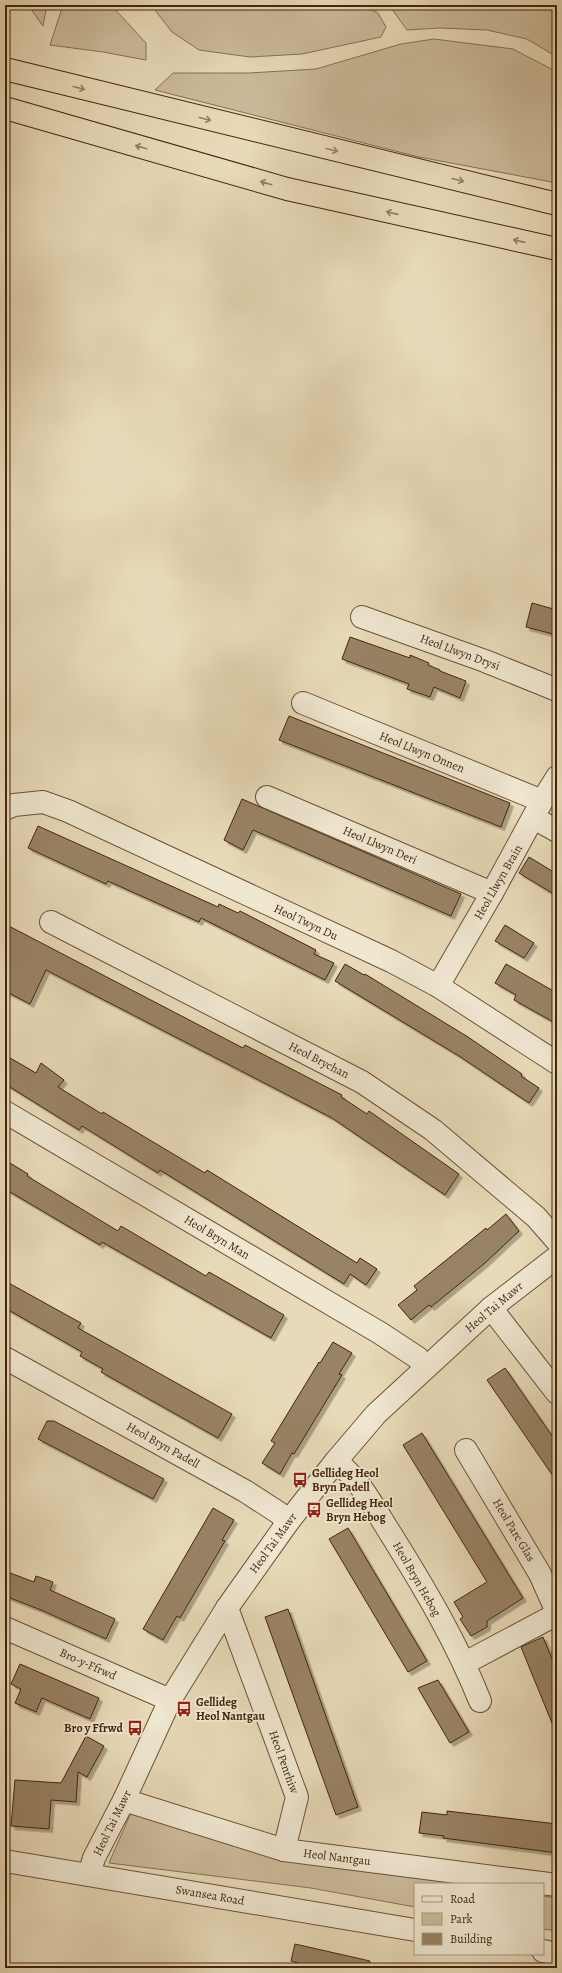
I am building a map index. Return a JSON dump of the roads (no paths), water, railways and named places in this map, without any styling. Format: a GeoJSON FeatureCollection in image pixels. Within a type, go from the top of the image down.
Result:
{"type":"FeatureCollection","features":[{"type":"Feature","properties":{"kind":"highway"},"geometry":{"type":"LineString","coordinates":[[5,69],[557,204]]}},
{"type":"Feature","properties":{"kind":"highway"},"geometry":{"type":"LineString","coordinates":[[5,108],[287,189],[557,249]]}},
{"type":"Feature","properties":{"kind":"street","name":"Heol Llwyn Drysi"},"geometry":{"type":"LineString","coordinates":[[362,617],[485,661],[557,690]]}},
{"type":"Feature","properties":{"kind":"street","name":"Heol Llwyn Onnen"},"geometry":{"type":"LineString","coordinates":[[302,703],[538,809],[557,831]]}},
{"type":"Feature","properties":{"kind":"street","name":"Heol Llwyn Brain"},"geometry":{"type":"LineString","coordinates":[[438,986],[557,777]]}},
{"type":"Feature","properties":{"kind":"street","name":"Heol Llwyn Deri"},"geometry":{"type":"LineString","coordinates":[[267,797],[492,893]]}},
{"type":"Feature","properties":{"kind":"street","name":"Heol Twyn Du"},"geometry":{"type":"LineString","coordinates":[[5,809],[14,805],[43,802],[68,811],[391,961],[438,986],[557,1063]]}},
{"type":"Feature","properties":{"kind":"street","name":"Heol Brychan"},"geometry":{"type":"LineString","coordinates":[[50,922],[362,1082],[433,1130],[536,1217],[557,1242]]}},
{"type":"Feature","properties":{"kind":"street","name":"Heol Bryn Man"},"geometry":{"type":"LineString","coordinates":[[5,1112],[380,1333],[418,1358],[425,1368]]}},
{"type":"Feature","properties":{"kind":"street","name":"Heol Tai Mawr"},"geometry":{"type":"LineString","coordinates":[[89,1875],[94,1858],[124,1800],[170,1700],[227,1608],[288,1522],[336,1461],[376,1414],[491,1308],[557,1257]]}},
{"type":"Feature","properties":{"kind":"street"},"geometry":{"type":"LineString","coordinates":[[491,1308],[557,1393]]}},
{"type":"Feature","properties":{"kind":"street","name":"Heol Bryn Padell"},"geometry":{"type":"LineString","coordinates":[[5,1358],[246,1491],[279,1513],[288,1522]]}},
{"type":"Feature","properties":{"kind":"street"},"geometry":{"type":"LineString","coordinates":[[5,1376],[34,1374]]}},
{"type":"Feature","properties":{"kind":"street","name":"Heol Parc Glas"},"geometry":{"type":"LineString","coordinates":[[466,1450],[540,1574],[557,1613]]}},
{"type":"Feature","properties":{"kind":"street","name":"Heol Bryn Hebog"},"geometry":{"type":"LineString","coordinates":[[336,1461],[357,1480],[412,1567],[465,1663],[480,1702]]}},
{"type":"Feature","properties":{"kind":"street","name":"Heol Penrhiw"},"geometry":{"type":"LineString","coordinates":[[227,1608],[297,1797],[284,1850]]}},
{"type":"Feature","properties":{"kind":"street"},"geometry":{"type":"LineString","coordinates":[[465,1663],[557,1613]]}},
{"type":"Feature","properties":{"kind":"street","name":"Bro-y-Ffrwd"},"geometry":{"type":"LineString","coordinates":[[5,1628],[170,1700]]}},
{"type":"Feature","properties":{"kind":"street","name":"Heol Nantgau"},"geometry":{"type":"LineString","coordinates":[[124,1800],[284,1850],[541,1883]]}},
{"type":"Feature","properties":{"kind":"street","name":"Swansea Road"},"geometry":{"type":"LineString","coordinates":[[5,1861],[414,1930]]}},
{"type":"Feature","properties":{"kind":"street","name":"Heol Nantgau"},"geometry":{"type":"LineString","coordinates":[[544,1883],[557,1885]]}},
{"type":"Feature","properties":{"kind":"street"},"geometry":{"type":"LineString","coordinates":[[544,1951],[557,1954]]}},
{"type":"Feature","properties":{"kind":"place","name":"Gellideg Heol Bryn Padell"},"geometry":{"type":"Point","coordinates":[300,1480]}},
{"type":"Feature","properties":{"kind":"place","name":"Gellideg Heol Bryn Hebog"},"geometry":{"type":"Point","coordinates":[314,1510]}},
{"type":"Feature","properties":{"kind":"place","name":"Gellideg Heol Nantgau"},"geometry":{"type":"Point","coordinates":[184,1709]}},
{"type":"Feature","properties":{"kind":"place","name":"Bro y Ffrwd"},"geometry":{"type":"Point","coordinates":[135,1728]}}]}
